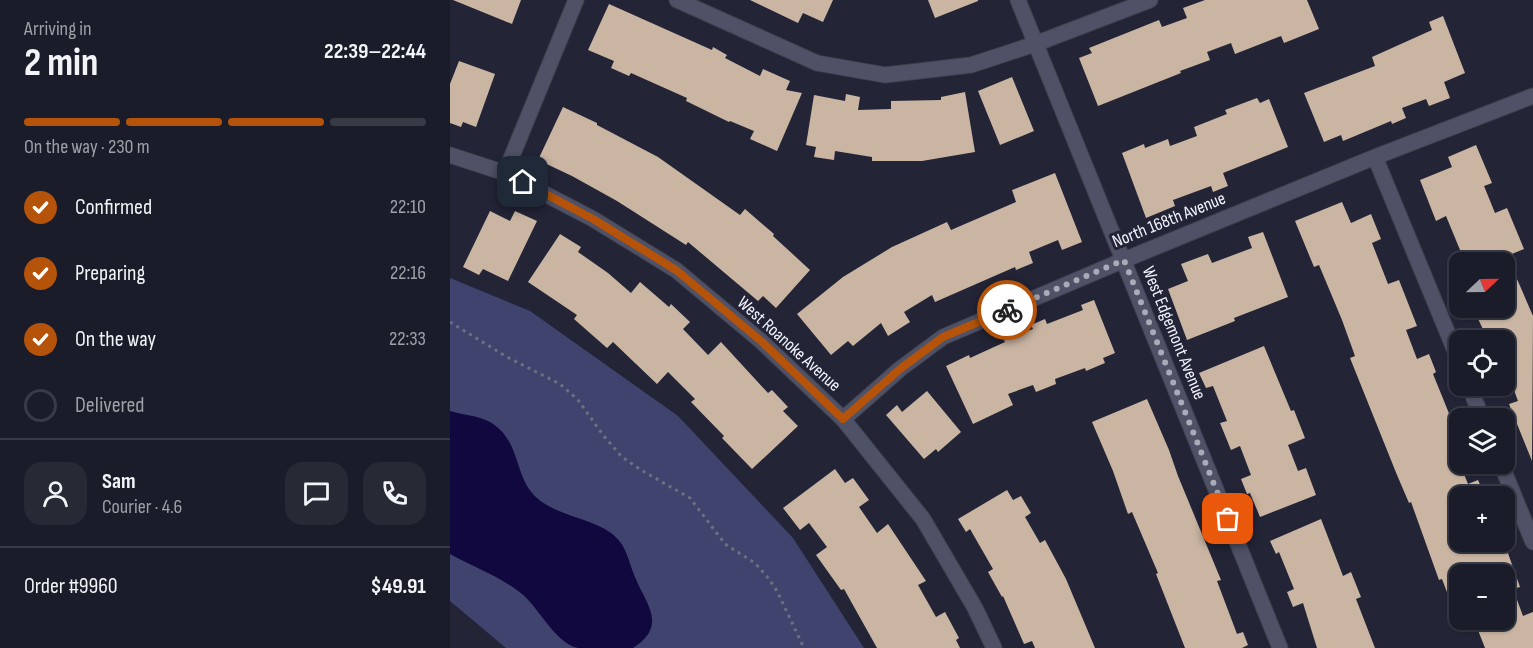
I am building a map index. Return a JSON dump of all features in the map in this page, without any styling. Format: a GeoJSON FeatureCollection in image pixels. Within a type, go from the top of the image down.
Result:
{"type":"FeatureCollection","features":[{"type":"Feature","properties":{"kind":"street"},"geometry":{"type":"LineString","coordinates":[[505,173],[576,0]]}},
{"type":"Feature","properties":{"kind":"street"},"geometry":{"type":"LineString","coordinates":[[677,0],[817,63],[885,75],[971,65],[1035,44],[1150,0]]}},
{"type":"Feature","properties":{"kind":"street","name":"West Edgemont Avenue"},"geometry":{"type":"LineString","coordinates":[[1018,0],[1280,648]]}},
{"type":"Feature","properties":{"kind":"street","name":"North 168th Avenue"},"geometry":{"type":"LineString","coordinates":[[843,419],[900,369],[943,337],[1375,157],[1533,96]]}},
{"type":"Feature","properties":{"kind":"street","name":"West Roanoke Avenue"},"geometry":{"type":"LineString","coordinates":[[450,155],[505,173],[593,219],[676,270],[761,341],[843,419],[924,519],[975,608],[994,648]]}},
{"type":"Feature","properties":{"kind":"street"},"geometry":{"type":"LineString","coordinates":[[1375,157],[1449,336]]}},
{"type":"Feature","properties":{"kind":"street"},"geometry":{"type":"LineString","coordinates":[[1505,474],[1533,542]]}},
{"type":"Feature","properties":{"kind":"path"},"geometry":{"type":"LineString","coordinates":[[450,322],[507,357],[560,384],[578,400],[622,457],[690,498],[725,544],[755,563],[769,579],[804,648]]}},
{"type":"Feature","properties":{"kind":"shaded area"},"geometry":{"type":"Polygon","coordinates":[[[450,278],[530,311],[678,416],[793,538],[864,648],[506,648],[450,601],[450,278]]]}},
{"type":"Feature","properties":{"kind":"shaded area"},"geometry":{"type":"Polygon","coordinates":[[[450,411],[475,416],[490,422],[507,439],[524,480],[537,498],[555,509],[593,523],[611,533],[621,543],[648,605],[652,622],[650,631],[633,648],[578,648],[570,645],[555,633],[522,594],[496,577],[450,554],[450,411]]]}},
{"type":"Feature","properties":{"kind":"building"},"geometry":{"type":"Polygon","coordinates":[[[453,0],[521,0],[512,24],[453,0]]]}},
{"type":"Feature","properties":{"kind":"building"},"geometry":{"type":"Polygon","coordinates":[[[750,0],[833,0],[823,22],[803,13],[798,23],[750,0]]]}},
{"type":"Feature","properties":{"kind":"building"},"geometry":{"type":"Polygon","coordinates":[[[928,0],[978,0],[978,1],[935,18],[928,0]]]}},
{"type":"Feature","properties":{"kind":"building"},"geometry":{"type":"Polygon","coordinates":[[[1205,0],[1307,0],[1319,29],[1284,43],[1281,36],[1235,54],[1231,43],[1207,52],[1210,60],[1098,106],[1079,58],[1092,53],[1089,48],[1159,20],[1162,27],[1187,18],[1183,8],[1205,0]]]}},
{"type":"Feature","properties":{"kind":"building"},"geometry":{"type":"Polygon","coordinates":[[[609,4],[712,50],[713,47],[727,55],[725,58],[760,76],[763,69],[790,81],[786,90],[802,93],[777,151],[750,139],[754,131],[729,122],[686,101],[687,98],[631,73],[629,76],[611,68],[614,61],[588,50],[609,4]]]}},
{"type":"Feature","properties":{"kind":"building"},"geometry":{"type":"Polygon","coordinates":[[[1443,16],[1465,73],[1444,82],[1450,98],[1429,106],[1426,99],[1402,108],[1406,118],[1392,124],[1391,121],[1343,141],[1341,135],[1324,142],[1304,93],[1375,66],[1372,57],[1432,30],[1429,22],[1443,16]]]}},
{"type":"Feature","properties":{"kind":"building"},"geometry":{"type":"Polygon","coordinates":[[[459,61],[495,74],[476,127],[463,122],[461,127],[450,123],[450,84],[459,61]]]}},
{"type":"Feature","properties":{"kind":"building"},"geometry":{"type":"Polygon","coordinates":[[[1012,77],[1034,131],[1000,145],[978,91],[1012,77]]]}},
{"type":"Feature","properties":{"kind":"building"},"geometry":{"type":"Polygon","coordinates":[[[965,92],[975,152],[922,161],[872,161],[872,157],[835,151],[834,160],[814,157],[816,147],[806,145],[814,95],[845,101],[846,94],[860,97],[858,110],[891,109],[891,101],[941,100],[941,97],[965,92]]]}},
{"type":"Feature","properties":{"kind":"building"},"geometry":{"type":"Polygon","coordinates":[[[1257,98],[1260,103],[1269,99],[1288,147],[1223,173],[1228,186],[1213,192],[1211,186],[1173,200],[1175,206],[1146,218],[1122,153],[1144,144],[1145,148],[1168,139],[1170,146],[1197,136],[1194,127],[1227,114],[1225,110],[1257,98]]]}},
{"type":"Feature","properties":{"kind":"building"},"geometry":{"type":"Polygon","coordinates":[[[563,107],[658,157],[740,215],[745,209],[810,270],[776,308],[763,296],[758,301],[688,242],[686,245],[617,201],[538,160],[563,107]]]}},
{"type":"Feature","properties":{"kind":"building"},"geometry":{"type":"Polygon","coordinates":[[[1476,145],[1492,183],[1484,186],[1495,213],[1507,208],[1524,249],[1515,253],[1461,252],[1446,216],[1436,221],[1420,180],[1452,167],[1448,157],[1476,145]]]}},
{"type":"Feature","properties":{"kind":"building"},"geometry":{"type":"Polygon","coordinates":[[[1055,173],[1082,242],[1062,250],[1058,240],[1029,252],[1033,263],[1016,270],[1015,267],[935,302],[932,295],[904,312],[910,322],[888,336],[881,323],[853,346],[848,341],[831,355],[797,314],[843,277],[892,247],[947,222],[951,230],[1016,202],[1012,190],[1055,173]]]}},
{"type":"Feature","properties":{"kind":"building"},"geometry":{"type":"Polygon","coordinates":[[[1342,202],[1351,223],[1371,214],[1381,239],[1372,243],[1388,284],[1399,280],[1417,326],[1406,330],[1417,359],[1429,354],[1436,372],[1433,374],[1449,413],[1449,474],[1464,474],[1468,484],[1478,480],[1481,486],[1449,486],[1449,552],[1508,552],[1512,564],[1449,564],[1449,597],[1442,579],[1439,580],[1411,502],[1409,503],[1397,475],[1350,358],[1355,356],[1342,320],[1319,265],[1314,267],[1295,221],[1342,202]]]}},
{"type":"Feature","properties":{"kind":"building"},"geometry":{"type":"Polygon","coordinates":[[[490,211],[510,221],[515,211],[537,221],[508,281],[483,269],[479,275],[463,267],[490,211]]]}},
{"type":"Feature","properties":{"kind":"building"},"geometry":{"type":"Polygon","coordinates":[[[1263,232],[1288,297],[1234,318],[1235,321],[1187,340],[1168,289],[1188,281],[1181,264],[1208,254],[1212,263],[1252,248],[1248,237],[1263,232]]]}},
{"type":"Feature","properties":{"kind":"building"},"geometry":{"type":"Polygon","coordinates":[[[560,234],[581,247],[578,252],[631,293],[640,282],[669,307],[671,304],[690,322],[683,329],[708,355],[721,342],[768,393],[772,390],[788,407],[783,411],[798,426],[752,469],[691,402],[695,399],[668,372],[657,384],[613,342],[607,348],[574,319],[577,315],[528,282],[560,234]]]}},
{"type":"Feature","properties":{"kind":"building"},"geometry":{"type":"Polygon","coordinates":[[[1515,274],[1533,316],[1532,461],[1515,419],[1515,408],[1511,408],[1509,404],[1518,401],[1515,393],[1515,330],[1483,330],[1478,318],[1515,318],[1515,274]]]}},
{"type":"Feature","properties":{"kind":"building"},"geometry":{"type":"Polygon","coordinates":[[[1094,300],[1115,353],[1103,358],[1105,363],[1086,371],[1085,368],[1055,379],[1056,384],[1036,392],[1033,385],[1008,394],[1013,405],[973,424],[946,366],[969,355],[970,358],[1005,342],[1004,340],[1033,329],[1031,325],[1045,319],[1047,324],[1083,310],[1081,305],[1094,300]]]}},
{"type":"Feature","properties":{"kind":"building"},"geometry":{"type":"Polygon","coordinates":[[[1264,346],[1305,438],[1288,445],[1298,471],[1306,468],[1316,495],[1260,517],[1241,479],[1251,475],[1240,446],[1231,450],[1220,423],[1227,421],[1213,386],[1206,388],[1199,373],[1264,346]]]}},
{"type":"Feature","properties":{"kind":"building"},"geometry":{"type":"Polygon","coordinates":[[[927,391],[961,432],[938,452],[936,449],[924,459],[886,415],[897,405],[902,412],[927,391]]]}},
{"type":"Feature","properties":{"kind":"building"},"geometry":{"type":"Polygon","coordinates":[[[1147,399],[1221,580],[1217,581],[1237,634],[1243,632],[1248,645],[1242,648],[1185,648],[1156,574],[1158,573],[1132,512],[1128,514],[1092,422],[1147,399]]]}},
{"type":"Feature","properties":{"kind":"building"},"geometry":{"type":"Polygon","coordinates":[[[835,469],[845,483],[853,478],[869,500],[859,507],[877,533],[888,524],[926,581],[918,585],[936,617],[945,612],[959,638],[956,640],[960,648],[877,648],[844,589],[841,590],[816,555],[827,547],[809,523],[800,530],[783,508],[835,469]]]}},
{"type":"Feature","properties":{"kind":"building"},"geometry":{"type":"Polygon","coordinates":[[[1007,490],[1013,500],[1021,496],[1031,513],[1025,517],[1040,543],[1045,540],[1066,579],[1095,648],[1035,648],[1032,641],[1024,644],[1003,596],[988,572],[993,569],[970,529],[966,532],[958,519],[1007,490]]]}},
{"type":"Feature","properties":{"kind":"building"},"geometry":{"type":"Polygon","coordinates":[[[1321,519],[1343,576],[1351,572],[1361,597],[1356,599],[1375,648],[1317,648],[1303,603],[1293,607],[1287,592],[1294,589],[1279,552],[1276,554],[1270,541],[1321,519]]]}},
{"type":"Feature","properties":{"kind":"building"},"geometry":{"type":"Polygon","coordinates":[[[1515,573],[1520,587],[1515,588],[1515,573]]]}},
{"type":"Feature","properties":{"kind":"building"},"geometry":{"type":"Polygon","coordinates":[[[1515,594],[1523,616],[1533,612],[1533,648],[1485,648],[1478,630],[1515,630],[1515,594]]]}},
{"type":"Feature","properties":{"kind":"way so far"},"geometry":{"type":"LineString","coordinates":[[1007,310],[1124,260],[1228,519]]}},
{"type":"Feature","properties":{"kind":"route"},"geometry":{"type":"LineString","coordinates":[[523,182],[593,219],[676,270],[761,341],[843,419],[900,369],[943,337],[1007,310]]}}]}
